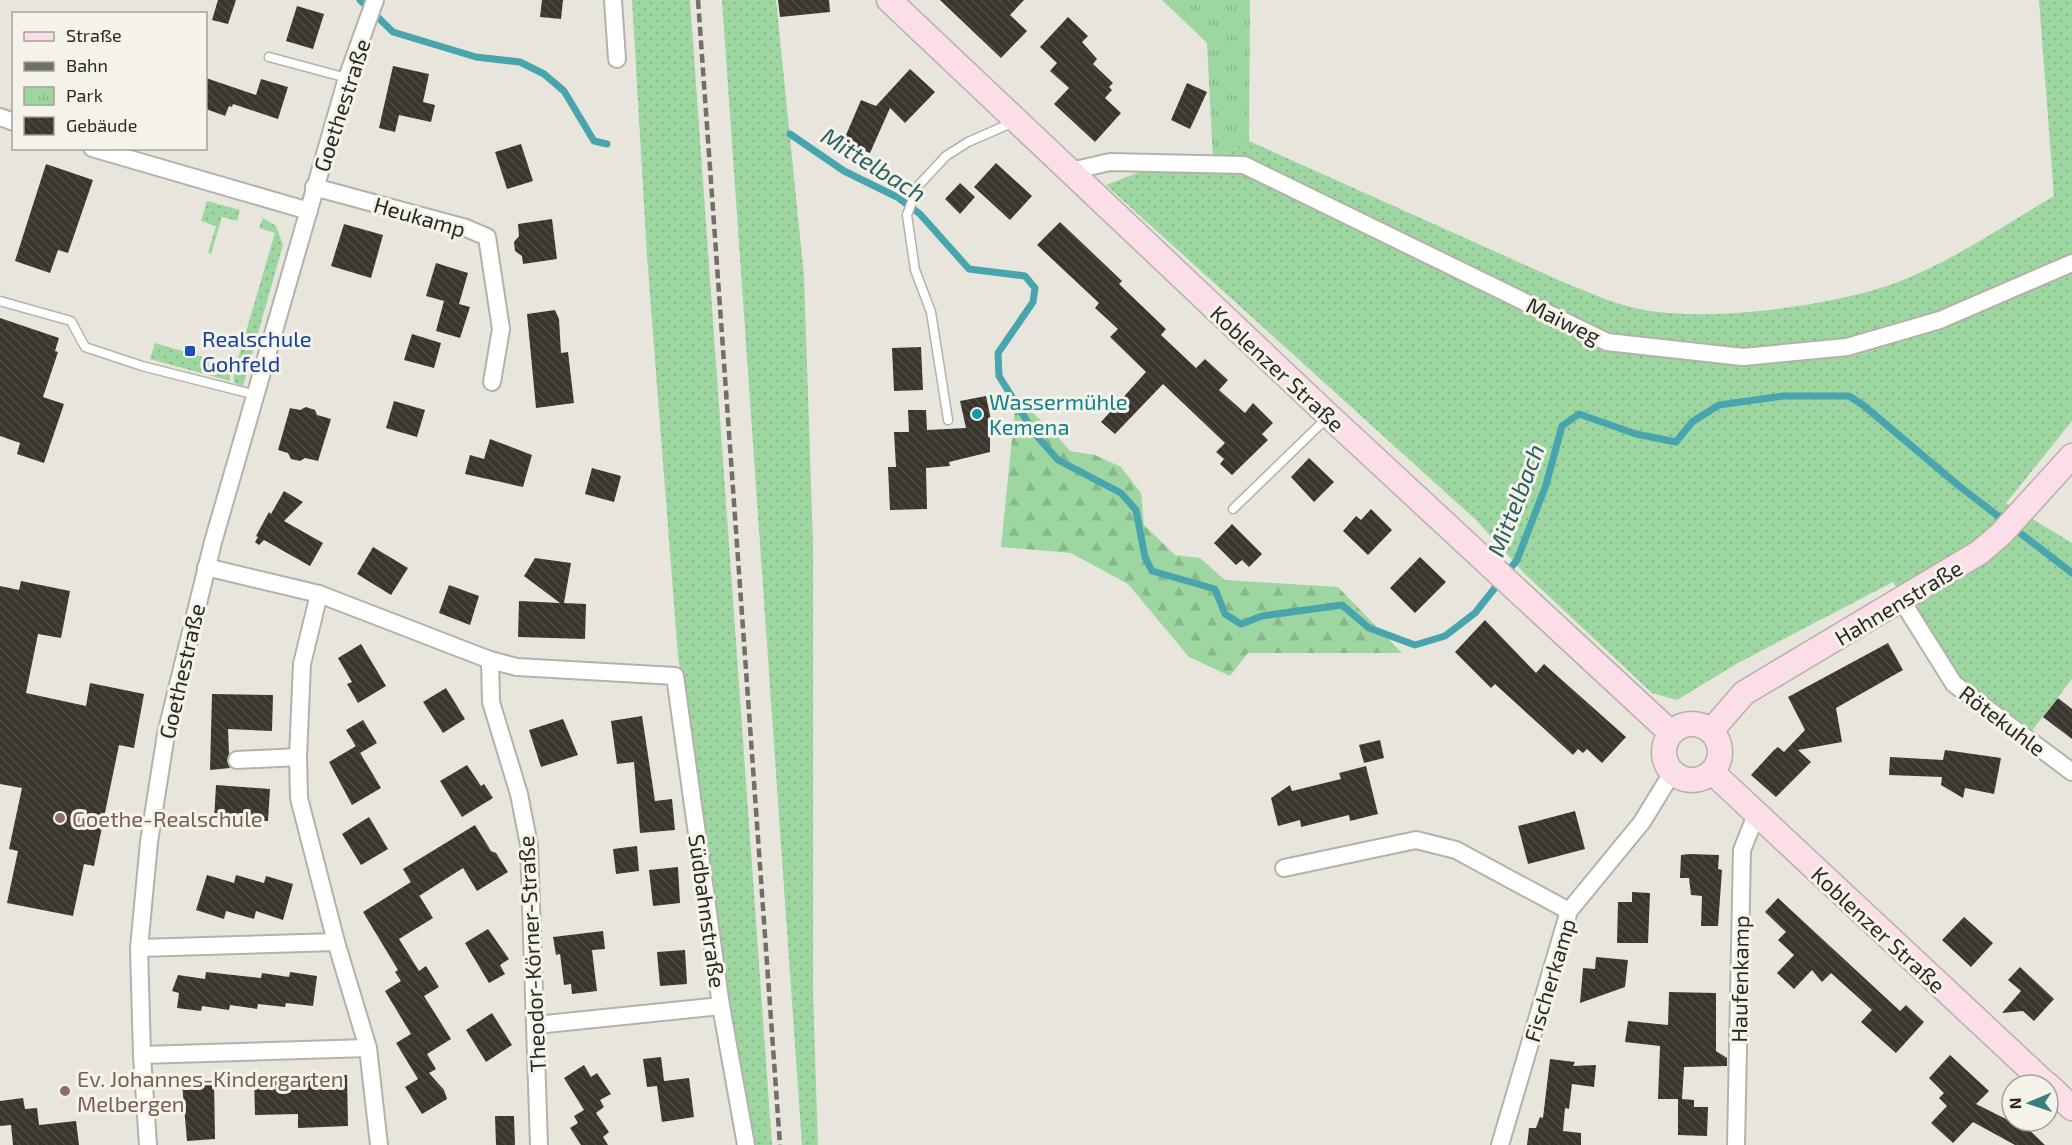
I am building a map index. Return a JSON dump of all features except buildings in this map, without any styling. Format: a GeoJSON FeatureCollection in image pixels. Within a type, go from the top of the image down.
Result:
{"type":"FeatureCollection","features":[{"type":"Feature","properties":{"kind":"street","name":"Goethestraße"},"geometry":{"type":"LineString","coordinates":[[148,1145],[142,1055],[140,948],[149,842],[166,734],[206,567],[314,188],[347,78],[375,0]]}},
{"type":"Feature","properties":{"kind":"street"},"geometry":{"type":"LineString","coordinates":[[614,0],[617,59]]}},
{"type":"Feature","properties":{"kind":"street","name":"Koblenzer Straße"},"geometry":{"type":"LineString","coordinates":[[889,0],[1329,416],[1671,733]]}},
{"type":"Feature","properties":{"kind":"street"},"geometry":{"type":"LineString","coordinates":[[99,150],[309,211]]}},
{"type":"Feature","properties":{"kind":"street","name":"Maiweg"},"geometry":{"type":"LineString","coordinates":[[1071,171],[1110,162],[1244,165],[1607,342],[1743,357],[1846,347],[1940,320],[2072,263]]}},
{"type":"Feature","properties":{"kind":"street","name":"Heukamp"},"geometry":{"type":"LineString","coordinates":[[314,188],[466,228],[487,237],[501,329],[492,382]]}},
{"type":"Feature","properties":{"kind":"street","name":"Hahnenstraße"},"geometry":{"type":"LineString","coordinates":[[1711,731],[1744,693],[1902,601],[1980,552],[2008,526],[2072,456]]}},
{"type":"Feature","properties":{"kind":"street"},"geometry":{"type":"LineString","coordinates":[[206,567],[319,594],[490,660]]}},
{"type":"Feature","properties":{"kind":"street"},"geometry":{"type":"LineString","coordinates":[[319,594],[302,664],[298,757],[299,798],[336,942],[368,1048],[378,1145]]}},
{"type":"Feature","properties":{"kind":"street","name":"Rötekuhle"},"geometry":{"type":"LineString","coordinates":[[1902,601],[1954,684],[2072,772]]}},
{"type":"Feature","properties":{"kind":"street","name":"Südbahnstraße"},"geometry":{"type":"LineString","coordinates":[[490,660],[517,667],[675,676],[721,1006],[746,1145]]}},
{"type":"Feature","properties":{"kind":"street","name":"Theodor-Körner-Straße"},"geometry":{"type":"LineString","coordinates":[[490,660],[491,702],[519,794],[529,845],[539,1145]]}},
{"type":"Feature","properties":{"kind":"street"},"geometry":{"type":"LineString","coordinates":[[1686,724],[1695,724],[1711,731],[1720,747],[1720,756],[1712,772],[1705,777],[1688,781],[1672,773],[1666,766],[1663,748],[1671,733],[1686,724]]}},
{"type":"Feature","properties":{"kind":"street"},"geometry":{"type":"LineString","coordinates":[[237,760],[298,757]]}},
{"type":"Feature","properties":{"kind":"street","name":"Koblenzer Straße"},"geometry":{"type":"LineString","coordinates":[[1712,772],[2035,1073]]}},
{"type":"Feature","properties":{"kind":"street","name":"Fischerkamp"},"geometry":{"type":"LineString","coordinates":[[1500,1145],[1569,911],[1642,822],[1672,773]]}},
{"type":"Feature","properties":{"kind":"street","name":"Haufenkamp"},"geometry":{"type":"LineString","coordinates":[[1736,1145],[1742,850],[1756,815]]}},
{"type":"Feature","properties":{"kind":"street"},"geometry":{"type":"LineString","coordinates":[[1284,868],[1416,840],[1456,850],[1569,911]]}},
{"type":"Feature","properties":{"kind":"street"},"geometry":{"type":"LineString","coordinates":[[140,948],[336,942]]}},
{"type":"Feature","properties":{"kind":"street"},"geometry":{"type":"LineString","coordinates":[[536,1025],[721,1006]]}},
{"type":"Feature","properties":{"kind":"street"},"geometry":{"type":"LineString","coordinates":[[142,1055],[368,1048]]}},
{"type":"Feature","properties":{"kind":"street","name":"Koblenzer Straße"},"geometry":{"type":"LineString","coordinates":[[2060,1096],[2072,1108]]}},
{"type":"Feature","properties":{"kind":"lane"},"geometry":{"type":"LineString","coordinates":[[268,57],[347,78]]}},
{"type":"Feature","properties":{"kind":"lane"},"geometry":{"type":"LineString","coordinates":[[948,420],[931,312],[915,270],[907,215],[918,186],[946,156],[968,142],[1017,121]]}},
{"type":"Feature","properties":{"kind":"lane"},"geometry":{"type":"LineString","coordinates":[[0,301],[71,321],[85,347],[142,366],[256,395]]}},
{"type":"Feature","properties":{"kind":"lane"},"geometry":{"type":"LineString","coordinates":[[1233,509],[1329,416]]}},
{"type":"Feature","properties":{"kind":"green space"},"geometry":{"type":"Polygon","coordinates":[[[632,0],[690,0],[772,1145],[754,1145],[725,989],[678,656],[647,256],[632,0]]]}},
{"type":"Feature","properties":{"kind":"green space"},"geometry":{"type":"Polygon","coordinates":[[[722,0],[776,0],[804,276],[813,544],[813,993],[818,1145],[802,1145],[722,0]]]}},
{"type":"Feature","properties":{"kind":"green space"},"geometry":{"type":"Polygon","coordinates":[[[1162,0],[1250,0],[1249,141],[1213,159],[1207,43],[1162,0]]]}},
{"type":"Feature","properties":{"kind":"green space"},"geometry":{"type":"Polygon","coordinates":[[[2039,0],[2072,0],[2072,421],[2006,503],[2072,543],[2072,679],[2023,742],[1955,684],[1893,582],[1738,663],[1677,700],[1652,693],[1525,574],[1476,520],[1106,185],[1168,161],[1213,159],[1249,141],[1563,282],[1628,306],[1677,314],[1741,313],[1842,298],[1872,291],[1918,274],[1978,242],[2054,196],[2039,0]]]}},
{"type":"Feature","properties":{"kind":"green space"},"geometry":{"type":"Polygon","coordinates":[[[207,201],[240,210],[237,221],[222,217],[211,254],[208,253],[216,226],[201,221],[207,201]]]}},
{"type":"Feature","properties":{"kind":"green space"},"geometry":{"type":"Polygon","coordinates":[[[263,218],[276,226],[283,245],[243,386],[234,383],[233,366],[236,366],[275,233],[259,228],[263,218]]]}},
{"type":"Feature","properties":{"kind":"green space"},"geometry":{"type":"Polygon","coordinates":[[[155,343],[230,365],[230,381],[150,359],[155,343]]]}},
{"type":"Feature","properties":{"kind":"green space"},"geometry":{"type":"Polygon","coordinates":[[[1016,399],[1050,428],[1070,451],[1095,455],[1121,467],[1141,493],[1144,525],[1175,555],[1200,558],[1225,580],[1338,587],[1402,653],[1248,653],[1230,676],[1189,657],[1128,584],[1071,553],[1001,547],[1016,399]]]}},
{"type":"Feature","properties":{"kind":"waterway","name":"Mittelbach"},"geometry":{"type":"LineString","coordinates":[[360,0],[393,32],[476,57],[520,62],[544,74],[564,91],[594,141],[607,144]]}},
{"type":"Feature","properties":{"kind":"waterway","name":"Mittelbach"},"geometry":{"type":"LineString","coordinates":[[790,134],[844,171],[897,197],[920,214],[969,269],[1025,276],[1035,288],[1033,302],[998,353],[999,376],[1035,434],[1058,460],[1121,493],[1136,510],[1145,557],[1152,571],[1215,589],[1225,614],[1241,624],[1262,616],[1342,605],[1369,628],[1415,645],[1445,636],[1475,613],[1517,560],[1546,485],[1562,426],[1579,414],[1636,434],[1676,442],[1692,422],[1719,405],[1783,396],[1849,396],[1863,405],[1959,486],[2072,573]]}},
{"type":"Feature","properties":{"kind":"railway"},"geometry":{"type":"LineString","coordinates":[[698,0],[780,1145]]}},
{"type":"Feature","properties":{"kind":"place","name":"Realschule Gohfeld"},"geometry":{"type":"Point","coordinates":[190,351]}},
{"type":"Feature","properties":{"kind":"place","name":"Wassermühle Kemena"},"geometry":{"type":"Point","coordinates":[977,414]}},
{"type":"Feature","properties":{"kind":"place","name":"Goethe-Realschule"},"geometry":{"type":"Point","coordinates":[60,818]}},
{"type":"Feature","properties":{"kind":"place","name":"Ev. Johannes-Kindergarten Melbergen"},"geometry":{"type":"Point","coordinates":[65,1091]}}]}
